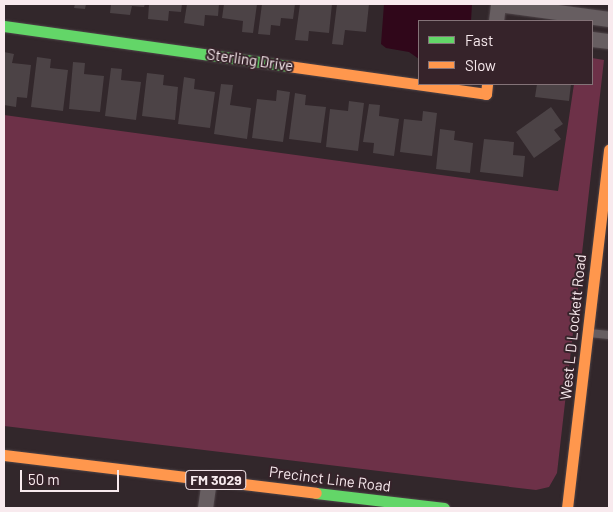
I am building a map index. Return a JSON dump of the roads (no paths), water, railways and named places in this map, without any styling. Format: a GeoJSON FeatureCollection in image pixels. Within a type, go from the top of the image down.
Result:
{"type":"FeatureCollection","features":[{"type":"Feature","properties":{"kind":"main road","name":"Sterling Drive"},"geometry":{"type":"LineString","coordinates":[[4,26],[418,84]]}},
{"type":"Feature","properties":{"kind":"main road","name":"Sterling Drive"},"geometry":{"type":"LineString","coordinates":[[422,85],[486,94],[487,85]]}},
{"type":"Feature","properties":{"kind":"main road","name":"West L D Lockett Road"},"geometry":{"type":"LineString","coordinates":[[567,508],[609,149]]}},
{"type":"Feature","properties":{"kind":"main road","name":"Precinct Line Road"},"geometry":{"type":"LineString","coordinates":[[4,454],[444,508]]}},
{"type":"Feature","properties":{"kind":"street"},"geometry":{"type":"LineString","coordinates":[[496,20],[498,4],[609,18]]}},
{"type":"Feature","properties":{"kind":"street"},"geometry":{"type":"LineString","coordinates":[[593,39],[609,41]]}},
{"type":"Feature","properties":{"kind":"street"},"geometry":{"type":"LineString","coordinates":[[205,508],[209,480]]}},
{"type":"Feature","properties":{"kind":"lane"},"geometry":{"type":"LineString","coordinates":[[587,333],[609,336]]}}]}
